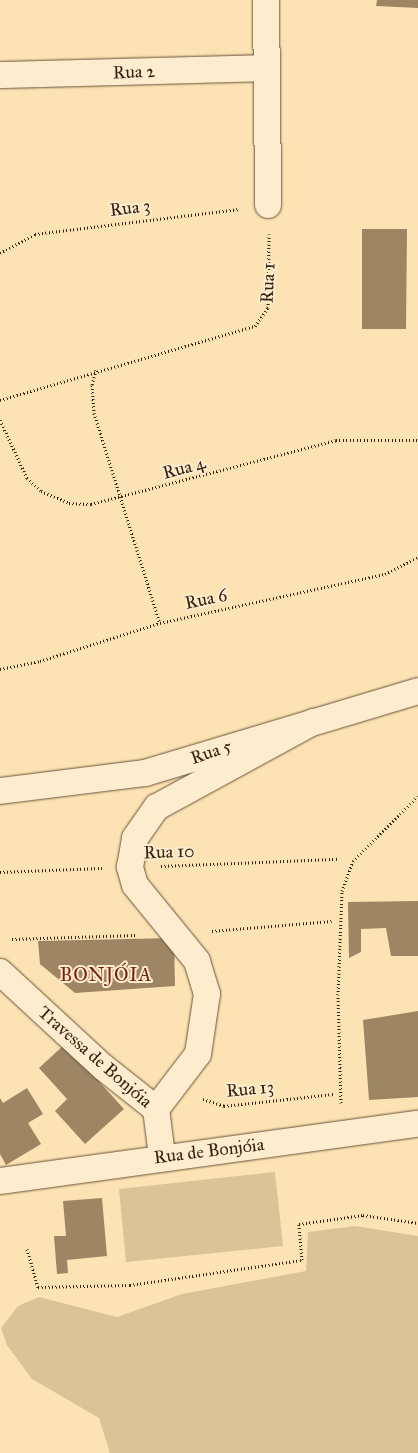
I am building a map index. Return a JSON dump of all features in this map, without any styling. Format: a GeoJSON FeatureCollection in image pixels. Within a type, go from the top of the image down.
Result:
{"type":"FeatureCollection","features":[{"type":"Feature","properties":{"kind":"street"},"geometry":{"type":"LineString","coordinates":[[266,0],[268,205]]}},
{"type":"Feature","properties":{"kind":"street","name":"Rua 2"},"geometry":{"type":"LineString","coordinates":[[0,76],[267,68]]}},
{"type":"Feature","properties":{"kind":"street","name":"Rua 5"},"geometry":{"type":"LineString","coordinates":[[0,791],[145,773],[418,691]]}},
{"type":"Feature","properties":{"kind":"street"},"geometry":{"type":"LineString","coordinates":[[156,1109],[188,1073],[204,1033],[205,977],[197,960],[135,885],[130,867],[135,838],[157,807],[313,722]]}},
{"type":"Feature","properties":{"kind":"street","name":"Travessa de Bonjóia"},"geometry":{"type":"LineString","coordinates":[[0,972],[103,1067],[156,1109],[162,1156]]}},
{"type":"Feature","properties":{"kind":"street","name":"Rua de Bonjóia"},"geometry":{"type":"LineString","coordinates":[[0,1181],[162,1156],[418,1124]]}},
{"type":"Feature","properties":{"kind":"path","name":"Rua 3"},"geometry":{"type":"LineString","coordinates":[[0,253],[35,234],[268,205]]}},
{"type":"Feature","properties":{"kind":"path","name":"Rua 1"},"geometry":{"type":"LineString","coordinates":[[0,400],[96,370],[255,326],[268,308],[268,205]]}},
{"type":"Feature","properties":{"kind":"path"},"geometry":{"type":"LineString","coordinates":[[96,370],[92,386],[94,413],[160,623]]}},
{"type":"Feature","properties":{"kind":"path","name":"Rua 4"},"geometry":{"type":"LineString","coordinates":[[0,420],[27,478],[41,491],[69,503],[122,499],[336,440],[418,440]]}},
{"type":"Feature","properties":{"kind":"path","name":"Rua 6"},"geometry":{"type":"LineString","coordinates":[[0,669],[40,661],[160,623],[385,574],[418,558]]}},
{"type":"Feature","properties":{"kind":"path"},"geometry":{"type":"LineString","coordinates":[[344,1134],[338,995],[342,891],[353,861],[418,796]]}},
{"type":"Feature","properties":{"kind":"path","name":"Rua 10"},"geometry":{"type":"LineString","coordinates":[[0,872],[339,860]]}},
{"type":"Feature","properties":{"kind":"path","name":"Rua 13"},"geometry":{"type":"LineString","coordinates":[[188,1073],[198,1096],[224,1106],[332,1094]]}},
{"type":"Feature","properties":{"kind":"path"},"geometry":{"type":"LineString","coordinates":[[27,1248],[38,1287],[130,1285],[302,1260],[299,1224],[363,1215],[418,1223]]}},
{"type":"Feature","properties":{"kind":"shaded area"},"geometry":{"type":"Polygon","coordinates":[[[275,1172],[283,1246],[126,1262],[119,1189],[275,1172]]]}},
{"type":"Feature","properties":{"kind":"shaded area"},"geometry":{"type":"Polygon","coordinates":[[[355,1226],[418,1236],[418,1453],[110,1453],[99,1418],[32,1379],[7,1345],[1,1328],[18,1306],[39,1297],[117,1317],[182,1294],[306,1271],[308,1232],[355,1226]]]}},
{"type":"Feature","properties":{"kind":"building"},"geometry":{"type":"Polygon","coordinates":[[[377,0],[418,0],[418,8],[376,6],[377,0]]]}},
{"type":"Feature","properties":{"kind":"building"},"geometry":{"type":"Polygon","coordinates":[[[362,229],[407,229],[406,329],[362,329],[362,229]]]}},
{"type":"Feature","properties":{"kind":"building"},"geometry":{"type":"Polygon","coordinates":[[[418,901],[418,956],[391,956],[386,928],[361,929],[361,952],[349,958],[348,902],[418,901]]]}},
{"type":"Feature","properties":{"kind":"building"},"geometry":{"type":"Polygon","coordinates":[[[174,938],[175,986],[75,993],[40,964],[38,941],[174,938]]]}},
{"type":"Feature","properties":{"kind":"building"},"geometry":{"type":"Polygon","coordinates":[[[418,1011],[418,1097],[369,1100],[363,1020],[418,1011]]]}},
{"type":"Feature","properties":{"kind":"building"},"geometry":{"type":"Polygon","coordinates":[[[65,1044],[124,1109],[85,1144],[55,1111],[67,1099],[39,1068],[65,1044]]]}},
{"type":"Feature","properties":{"kind":"building"},"geometry":{"type":"Polygon","coordinates":[[[27,1088],[43,1114],[28,1123],[41,1144],[6,1165],[0,1154],[0,1098],[3,1103],[27,1088]]]}},
{"type":"Feature","properties":{"kind":"building"},"geometry":{"type":"Polygon","coordinates":[[[102,1198],[107,1256],[67,1260],[68,1273],[57,1274],[54,1236],[66,1236],[63,1201],[102,1198]]]}},
{"type":"Feature","properties":{"kind":"district","name":"BONJÓIA"},"geometry":{"type":"Point","coordinates":[106,975]}}]}
